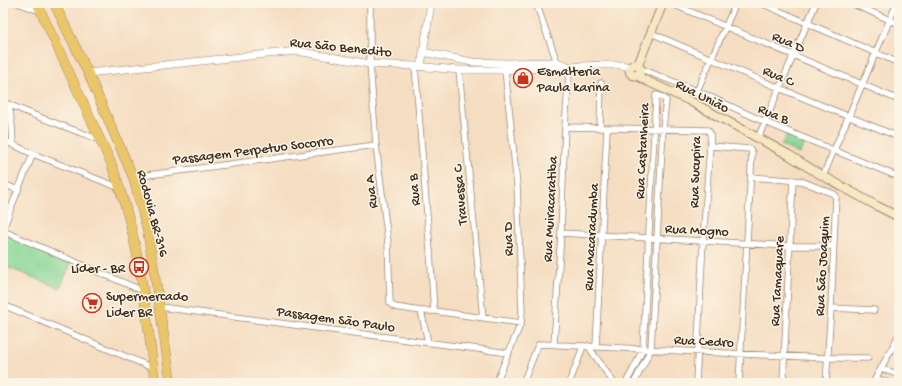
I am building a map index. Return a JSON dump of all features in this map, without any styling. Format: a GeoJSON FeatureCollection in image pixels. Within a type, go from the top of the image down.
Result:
{"type":"FeatureCollection","features":[{"type":"Feature","properties":{"kind":"highway","name":"Rodovia BR-316"},"geometry":{"type":"LineString","coordinates":[[54,3],[81,58],[133,177],[146,229],[160,307],[171,383]]}},
{"type":"Feature","properties":{"kind":"highway","name":"Rodovia BR-316"},"geometry":{"type":"LineString","coordinates":[[38,7],[111,163],[120,188],[135,245],[156,382]]}},
{"type":"Feature","properties":{"kind":"main road"},"geometry":{"type":"LineString","coordinates":[[635,69],[663,3]]}},
{"type":"Feature","properties":{"kind":"main road","name":"Rua União"},"geometry":{"type":"LineString","coordinates":[[635,69],[649,82],[688,100],[899,217]]}},
{"type":"Feature","properties":{"kind":"street"},"geometry":{"type":"LineString","coordinates":[[18,3],[38,7]]}},
{"type":"Feature","properties":{"kind":"street","name":"Rua A"},"geometry":{"type":"LineString","coordinates":[[370,3],[370,64],[376,146],[388,242],[390,303],[393,306],[421,311]]}},
{"type":"Feature","properties":{"kind":"street"},"geometry":{"type":"LineString","coordinates":[[418,66],[424,52],[431,3]]}},
{"type":"Feature","properties":{"kind":"street"},"geometry":{"type":"LineString","coordinates":[[536,3],[557,62]]}},
{"type":"Feature","properties":{"kind":"street","name":"Rua D"},"geometry":{"type":"LineString","coordinates":[[670,3],[899,100]]}},
{"type":"Feature","properties":{"kind":"street"},"geometry":{"type":"LineString","coordinates":[[697,91],[736,3]]}},
{"type":"Feature","properties":{"kind":"street"},"geometry":{"type":"LineString","coordinates":[[761,3],[899,63]]}},
{"type":"Feature","properties":{"kind":"street"},"geometry":{"type":"LineString","coordinates":[[758,138],[816,3]]}},
{"type":"Feature","properties":{"kind":"street"},"geometry":{"type":"LineString","coordinates":[[851,3],[899,24]]}},
{"type":"Feature","properties":{"kind":"street"},"geometry":{"type":"LineString","coordinates":[[823,176],[897,3]]}},
{"type":"Feature","properties":{"kind":"street","name":"Rua C"},"geometry":{"type":"LineString","coordinates":[[651,33],[779,88],[899,137]]}},
{"type":"Feature","properties":{"kind":"street","name":"Rua São Benedito"},"geometry":{"type":"LineString","coordinates":[[88,74],[290,51],[311,53],[370,64],[418,66],[459,70],[506,70],[602,65],[621,65],[635,69]]}},
{"type":"Feature","properties":{"kind":"street","name":"Rua São Benedito"},"geometry":{"type":"LineString","coordinates":[[424,52],[472,62],[505,64],[557,62],[568,66]]}},
{"type":"Feature","properties":{"kind":"street","name":"Rua B"},"geometry":{"type":"LineString","coordinates":[[418,66],[434,311]]}},
{"type":"Feature","properties":{"kind":"street","name":"Rua B"},"geometry":{"type":"LineString","coordinates":[[635,69],[697,91],[765,122],[899,177]]}},
{"type":"Feature","properties":{"kind":"street","name":"Travessa C"},"geometry":{"type":"LineString","coordinates":[[459,70],[483,318]]}},
{"type":"Feature","properties":{"kind":"street","name":"Rua D"},"geometry":{"type":"LineString","coordinates":[[496,383],[521,323],[522,311],[517,185],[506,70]]}},
{"type":"Feature","properties":{"kind":"street","name":"Rua Muiracaratiba"},"geometry":{"type":"LineString","coordinates":[[554,344],[569,74]]}},
{"type":"Feature","properties":{"kind":"street"},"geometry":{"type":"LineString","coordinates":[[600,128],[601,82]]}},
{"type":"Feature","properties":{"kind":"street","name":"Rua Castanheira"},"geometry":{"type":"LineString","coordinates":[[626,383],[643,348],[657,95],[665,98],[666,100],[663,129],[651,349],[634,383]]}},
{"type":"Feature","properties":{"kind":"street"},"geometry":{"type":"LineString","coordinates":[[6,103],[100,140]]}},
{"type":"Feature","properties":{"kind":"street"},"geometry":{"type":"LineString","coordinates":[[6,103],[12,126],[13,144]]}},
{"type":"Feature","properties":{"kind":"street"},"geometry":{"type":"LineString","coordinates":[[565,128],[663,129]]}},
{"type":"Feature","properties":{"kind":"street","name":"Rua Macaradumba"},"geometry":{"type":"LineString","coordinates":[[596,347],[607,129]]}},
{"type":"Feature","properties":{"kind":"street","name":"Rua Sucupira"},"geometry":{"type":"LineString","coordinates":[[663,129],[708,130],[710,134],[696,383]]}},
{"type":"Feature","properties":{"kind":"street"},"geometry":{"type":"LineString","coordinates":[[3,140],[33,154],[120,188]]}},
{"type":"Feature","properties":{"kind":"street","name":"Passagem Perpetuo Socorro"},"geometry":{"type":"LineString","coordinates":[[133,177],[376,146]]}},
{"type":"Feature","properties":{"kind":"street"},"geometry":{"type":"LineString","coordinates":[[710,146],[750,149],[753,155],[740,383]]}},
{"type":"Feature","properties":{"kind":"street"},"geometry":{"type":"LineString","coordinates":[[33,154],[3,230],[143,291]]}},
{"type":"Feature","properties":{"kind":"street"},"geometry":{"type":"LineString","coordinates":[[751,177],[793,180]]}},
{"type":"Feature","properties":{"kind":"street","name":"Rua Tamaquare"},"geometry":{"type":"LineString","coordinates":[[783,383],[793,180]]}},
{"type":"Feature","properties":{"kind":"street","name":"Rua São Joaquim"},"geometry":{"type":"LineString","coordinates":[[793,180],[816,186],[836,196],[826,383]]}},
{"type":"Feature","properties":{"kind":"street"},"geometry":{"type":"LineString","coordinates":[[3,184],[18,190]]}},
{"type":"Feature","properties":{"kind":"street","name":"Rua Mogno"},"geometry":{"type":"LineString","coordinates":[[561,233],[790,246],[833,246]]}},
{"type":"Feature","properties":{"kind":"street"},"geometry":{"type":"LineString","coordinates":[[3,305],[154,368]]}},
{"type":"Feature","properties":{"kind":"street","name":"Passagem São Paulo"},"geometry":{"type":"LineString","coordinates":[[160,307],[509,353]]}},
{"type":"Feature","properties":{"kind":"street"},"geometry":{"type":"LineString","coordinates":[[831,308],[874,310]]}},
{"type":"Feature","properties":{"kind":"street"},"geometry":{"type":"LineString","coordinates":[[428,342],[421,311],[434,311],[521,323]]}},
{"type":"Feature","properties":{"kind":"street"},"geometry":{"type":"LineString","coordinates":[[889,383],[874,381],[899,335]]}},
{"type":"Feature","properties":{"kind":"street","name":"Rua Cedro"},"geometry":{"type":"LineString","coordinates":[[523,383],[538,345],[554,344],[827,358],[868,358]]}},
{"type":"Feature","properties":{"kind":"street"},"geometry":{"type":"LineString","coordinates":[[569,383],[585,346],[614,383]]}},
{"type":"Feature","properties":{"kind":"street"},"geometry":{"type":"LineString","coordinates":[[881,368],[899,375]]}},
{"type":"Feature","properties":{"kind":"green space"},"geometry":{"type":"Polygon","coordinates":[[[787,134],[805,142],[799,154],[781,145],[787,134]]]}},
{"type":"Feature","properties":{"kind":"green space"},"geometry":{"type":"Polygon","coordinates":[[[3,233],[71,263],[60,288],[7,267],[3,263],[3,233]]]}},
{"type":"Feature","properties":{"kind":"place","name":"Esmalteria Paula karina"},"geometry":{"type":"Point","coordinates":[523,78]}},
{"type":"Feature","properties":{"kind":"place","name":"Líder - BR"},"geometry":{"type":"Point","coordinates":[139,267]}},
{"type":"Feature","properties":{"kind":"place","name":"Supermercado Lider BR"},"geometry":{"type":"Point","coordinates":[92,303]}}]}
